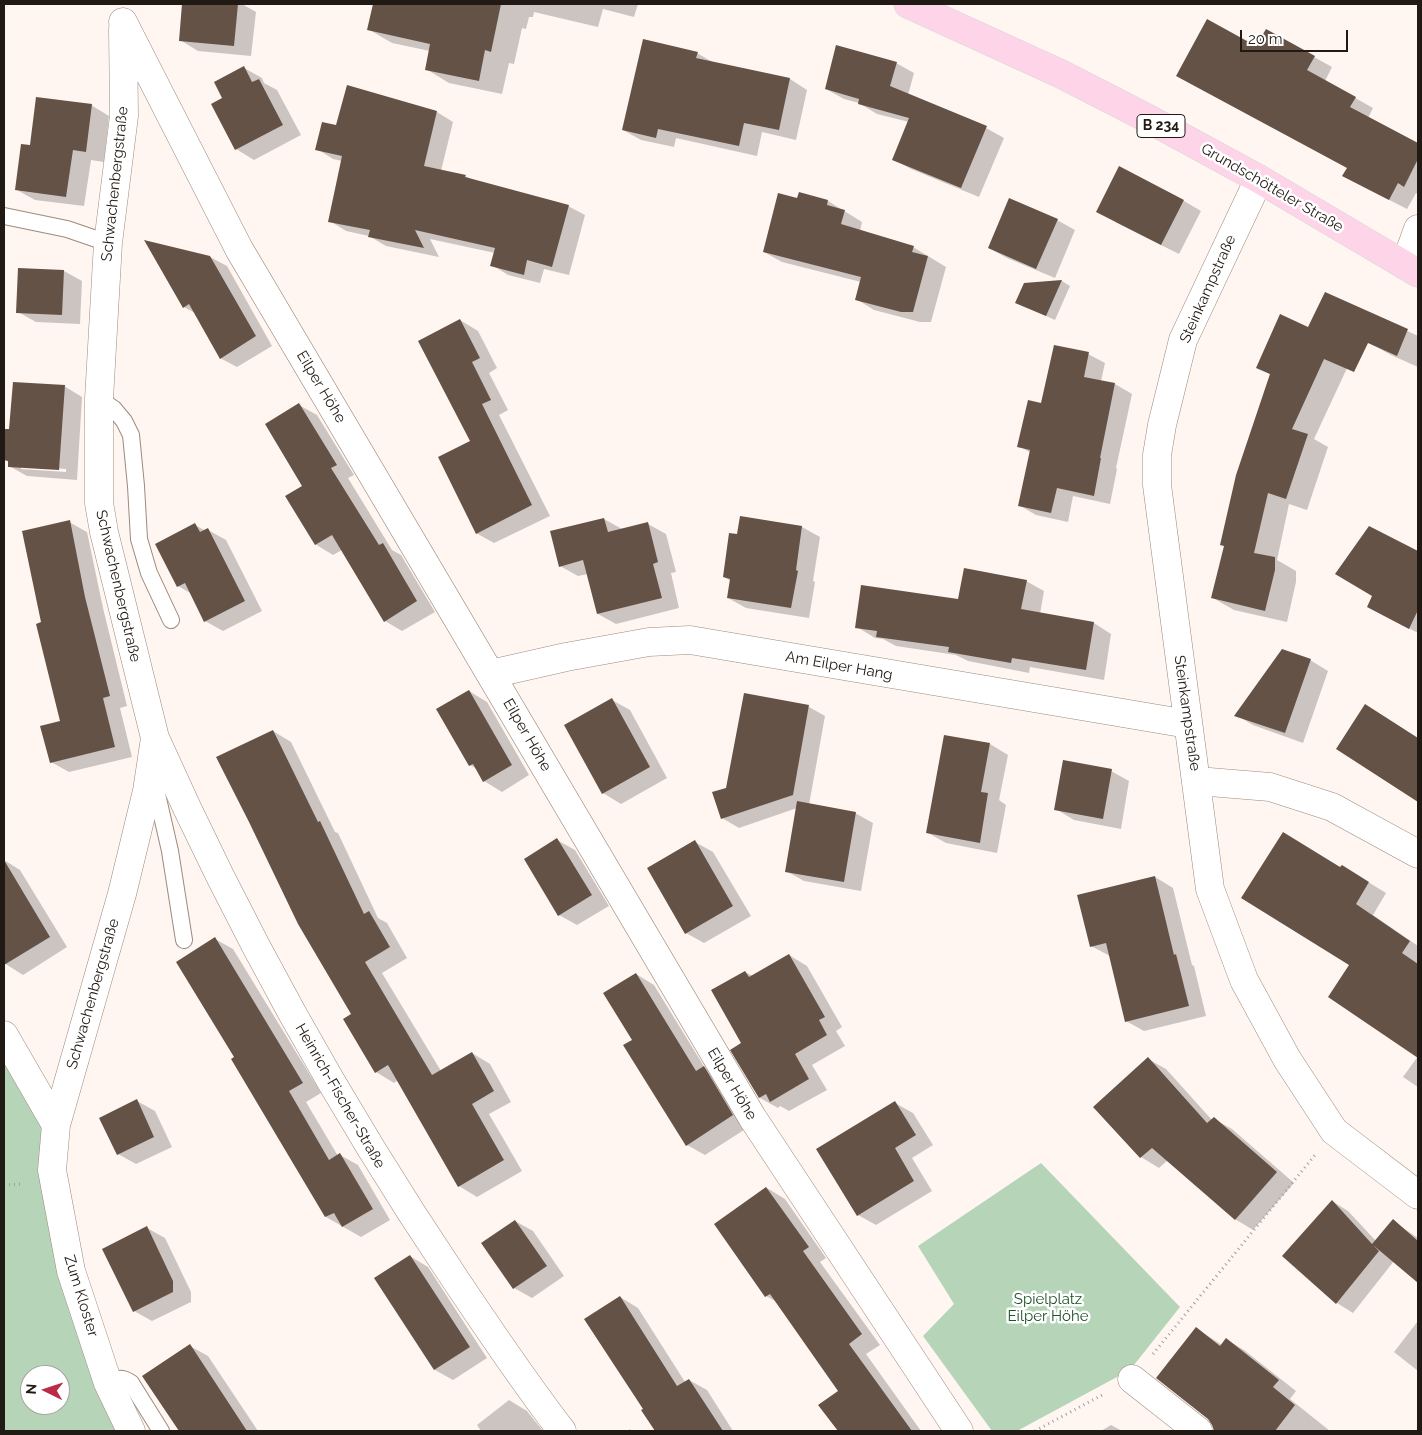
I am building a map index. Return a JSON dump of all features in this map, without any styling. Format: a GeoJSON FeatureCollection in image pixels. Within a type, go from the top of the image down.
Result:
{"type":"FeatureCollection","features":[{"type":"Feature","properties":{"kind":"main road","name":"Grundschötteler Straße"},"geometry":{"type":"LineString","coordinates":[[908,4],[1061,74],[1154,122],[1259,179],[1411,269]]}},
{"type":"Feature","properties":{"kind":"street","name":"Schwachenbergstraße"},"geometry":{"type":"LineString","coordinates":[[56,1125],[122,894],[147,791],[153,751],[99,503],[98,399],[108,243],[124,116],[123,13]]}},
{"type":"Feature","properties":{"kind":"street","name":"Eilper Höhe"},"geometry":{"type":"LineString","coordinates":[[123,13],[239,249],[752,1117],[959,1431]]}},
{"type":"Feature","properties":{"kind":"street","name":"Steinkampstraße"},"geometry":{"type":"LineString","coordinates":[[1259,179],[1183,340],[1162,425],[1157,454],[1157,485],[1210,889],[1244,980],[1287,1060],[1334,1131],[1418,1195]]}},
{"type":"Feature","properties":{"kind":"street"},"geometry":{"type":"LineString","coordinates":[[1411,269],[1418,229]]}},
{"type":"Feature","properties":{"kind":"street","name":"Am Eilper Hang"},"geometry":{"type":"LineString","coordinates":[[491,674],[566,657],[649,642],[690,640],[1188,724]]}},
{"type":"Feature","properties":{"kind":"street","name":"Heinrich-Fischer-Straße"},"geometry":{"type":"LineString","coordinates":[[153,751],[192,820],[314,1054],[379,1164],[526,1385],[562,1431]]}},
{"type":"Feature","properties":{"kind":"street"},"geometry":{"type":"LineString","coordinates":[[1197,781],[1270,787],[1332,807],[1418,854]]}},
{"type":"Feature","properties":{"kind":"street"},"geometry":{"type":"LineString","coordinates":[[4,1035],[56,1125]]}},
{"type":"Feature","properties":{"kind":"street","name":"Zum Kloster"},"geometry":{"type":"LineString","coordinates":[[56,1125],[52,1170],[71,1271],[108,1383],[131,1431]]}},
{"type":"Feature","properties":{"kind":"street"},"geometry":{"type":"LineString","coordinates":[[1132,1379],[1198,1431]]}},
{"type":"Feature","properties":{"kind":"lane"},"geometry":{"type":"LineString","coordinates":[[4,216],[67,229],[108,243]]}},
{"type":"Feature","properties":{"kind":"lane"},"geometry":{"type":"LineString","coordinates":[[98,399],[114,409],[124,421],[131,435],[139,539],[149,572],[171,620]]}},
{"type":"Feature","properties":{"kind":"lane"},"geometry":{"type":"LineString","coordinates":[[153,751],[184,940]]}},
{"type":"Feature","properties":{"kind":"lane"},"geometry":{"type":"LineString","coordinates":[[108,1383],[116,1379],[124,1379],[130,1383],[161,1431]]}},
{"type":"Feature","properties":{"kind":"path"},"geometry":{"type":"LineString","coordinates":[[1034,1431],[1132,1379],[1334,1131]]}},
{"type":"Feature","properties":{"kind":"green space"},"geometry":{"type":"Polygon","coordinates":[[[4,1035],[56,1125],[52,1170],[131,1431],[4,1431],[4,1035]]]}},
{"type":"Feature","properties":{"kind":"green space","name":"Spielplatz Eilper Höhe"},"geometry":{"type":"Polygon","coordinates":[[[1041,1163],[1180,1307],[1130,1370],[1017,1431],[992,1431],[923,1336],[954,1304],[918,1246],[1041,1163]]]}},
{"type":"Feature","properties":{"kind":"building"},"geometry":{"type":"Polygon","coordinates":[[[182,4],[238,4],[234,46],[179,41],[182,4]]]}},
{"type":"Feature","properties":{"kind":"building"},"geometry":{"type":"Polygon","coordinates":[[[373,4],[501,4],[491,52],[485,50],[479,81],[425,70],[430,44],[367,30],[373,4]]]}},
{"type":"Feature","properties":{"kind":"building"},"geometry":{"type":"Polygon","coordinates":[[[1207,19],[1256,46],[1266,29],[1315,56],[1307,70],[1356,97],[1350,107],[1418,143],[1418,159],[1404,187],[1398,183],[1389,200],[1342,176],[1347,168],[1176,76],[1207,19]]]}},
{"type":"Feature","properties":{"kind":"building"},"geometry":{"type":"Polygon","coordinates":[[[643,39],[698,52],[696,58],[790,78],[779,130],[744,123],[739,146],[658,129],[656,138],[622,130],[643,39]]]}},
{"type":"Feature","properties":{"kind":"building"},"geometry":{"type":"Polygon","coordinates":[[[836,45],[897,62],[890,86],[987,126],[961,188],[892,160],[909,118],[858,104],[859,99],[825,89],[836,45]]]}},
{"type":"Feature","properties":{"kind":"building"},"geometry":{"type":"Polygon","coordinates":[[[244,66],[252,82],[259,79],[283,125],[235,150],[211,104],[222,98],[214,82],[244,66]]]}},
{"type":"Feature","properties":{"kind":"building"},"geometry":{"type":"Polygon","coordinates":[[[347,85],[437,111],[424,166],[466,175],[465,177],[569,205],[552,267],[527,260],[524,275],[490,266],[495,248],[415,230],[424,248],[368,237],[370,230],[328,222],[342,156],[315,150],[322,122],[336,125],[347,85]]]}},
{"type":"Feature","properties":{"kind":"building"},"geometry":{"type":"Polygon","coordinates":[[[36,97],[92,104],[86,152],[73,150],[66,197],[15,190],[21,144],[30,145],[36,97]]]}},
{"type":"Feature","properties":{"kind":"building"},"geometry":{"type":"Polygon","coordinates":[[[1119,166],[1184,200],[1161,245],[1096,212],[1119,166]]]}},
{"type":"Feature","properties":{"kind":"building"},"geometry":{"type":"Polygon","coordinates":[[[799,192],[828,200],[827,205],[845,210],[841,224],[914,246],[912,252],[928,256],[913,312],[901,312],[855,300],[861,277],[763,252],[778,193],[797,198],[799,192]]]}},
{"type":"Feature","properties":{"kind":"building"},"geometry":{"type":"Polygon","coordinates":[[[1009,198],[1058,219],[1036,269],[988,248],[1009,198]]]}},
{"type":"Feature","properties":{"kind":"building"},"geometry":{"type":"Polygon","coordinates":[[[144,240],[210,256],[256,336],[220,359],[189,304],[183,308],[144,240]]]}},
{"type":"Feature","properties":{"kind":"building"},"geometry":{"type":"Polygon","coordinates":[[[18,268],[64,270],[62,315],[16,313],[18,268]]]}},
{"type":"Feature","properties":{"kind":"building"},"geometry":{"type":"Polygon","coordinates":[[[1062,280],[1046,316],[1015,303],[1024,283],[1062,280]]]}},
{"type":"Feature","properties":{"kind":"building"},"geometry":{"type":"Polygon","coordinates":[[[1325,292],[1408,329],[1397,356],[1368,343],[1354,372],[1324,359],[1292,429],[1308,434],[1286,499],[1268,493],[1254,553],[1275,557],[1275,570],[1265,611],[1211,598],[1224,546],[1220,545],[1236,475],[1270,374],[1256,368],[1280,314],[1308,327],[1325,292]]]}},
{"type":"Feature","properties":{"kind":"building"},"geometry":{"type":"Polygon","coordinates":[[[460,319],[480,358],[472,362],[491,400],[482,404],[532,505],[476,534],[438,457],[470,441],[418,341],[460,319]]]}},
{"type":"Feature","properties":{"kind":"building"},"geometry":{"type":"Polygon","coordinates":[[[1054,345],[1089,352],[1084,377],[1115,383],[1094,496],[1057,488],[1051,513],[1018,506],[1030,450],[1017,447],[1028,400],[1041,403],[1054,345]]]}},
{"type":"Feature","properties":{"kind":"building"},"geometry":{"type":"Polygon","coordinates":[[[13,382],[65,385],[59,470],[8,467],[8,461],[4,460],[5,429],[9,429],[13,382]]]}},
{"type":"Feature","properties":{"kind":"building"},"geometry":{"type":"Polygon","coordinates":[[[299,403],[337,465],[331,468],[379,545],[383,543],[417,601],[384,622],[332,535],[315,545],[285,496],[302,486],[265,424],[299,403]]]}},
{"type":"Feature","properties":{"kind":"building"},"geometry":{"type":"Polygon","coordinates":[[[740,516],[802,526],[796,570],[798,571],[791,608],[727,598],[730,579],[723,577],[729,533],[737,534],[740,516]]]}},
{"type":"Feature","properties":{"kind":"building"},"geometry":{"type":"Polygon","coordinates":[[[604,518],[608,532],[648,522],[658,562],[653,564],[662,598],[597,614],[583,560],[559,567],[550,531],[604,518]]]}},
{"type":"Feature","properties":{"kind":"building"},"geometry":{"type":"Polygon","coordinates":[[[70,520],[85,597],[110,696],[103,698],[115,747],[50,763],[40,726],[60,721],[36,624],[41,622],[22,531],[70,520]]]}},
{"type":"Feature","properties":{"kind":"building"},"geometry":{"type":"Polygon","coordinates":[[[195,523],[200,532],[208,528],[245,601],[204,622],[185,583],[177,587],[155,544],[195,523]]]}},
{"type":"Feature","properties":{"kind":"building"},"geometry":{"type":"Polygon","coordinates":[[[1369,526],[1418,551],[1418,610],[1409,629],[1367,607],[1372,596],[1335,574],[1369,526]]]}},
{"type":"Feature","properties":{"kind":"building"},"geometry":{"type":"Polygon","coordinates":[[[964,568],[1027,580],[1021,609],[1094,622],[1086,670],[1012,658],[1011,663],[948,652],[949,647],[876,637],[877,631],[855,628],[861,585],[958,599],[964,568]]]}},
{"type":"Feature","properties":{"kind":"building"},"geometry":{"type":"Polygon","coordinates":[[[1282,649],[1311,659],[1285,733],[1234,716],[1282,649]]]}},
{"type":"Feature","properties":{"kind":"building"},"geometry":{"type":"Polygon","coordinates":[[[469,690],[512,765],[483,782],[473,764],[469,766],[436,709],[469,690]]]}},
{"type":"Feature","properties":{"kind":"building"},"geometry":{"type":"Polygon","coordinates":[[[744,693],[809,705],[793,795],[721,819],[712,792],[726,788],[744,693]]]}},
{"type":"Feature","properties":{"kind":"building"},"geometry":{"type":"Polygon","coordinates":[[[612,698],[650,767],[602,794],[564,725],[612,698]]]}},
{"type":"Feature","properties":{"kind":"building"},"geometry":{"type":"Polygon","coordinates":[[[1365,704],[1418,738],[1418,802],[1336,749],[1365,704]]]}},
{"type":"Feature","properties":{"kind":"building"},"geometry":{"type":"Polygon","coordinates":[[[273,730],[318,822],[320,821],[364,914],[369,911],[390,947],[365,962],[432,1075],[472,1052],[494,1091],[472,1104],[504,1160],[458,1187],[388,1065],[375,1073],[343,1019],[351,1014],[298,924],[216,757],[273,730]]]}},
{"type":"Feature","properties":{"kind":"building"},"geometry":{"type":"Polygon","coordinates":[[[944,735],[990,743],[981,792],[988,793],[980,843],[926,833],[944,735]]]}},
{"type":"Feature","properties":{"kind":"building"},"geometry":{"type":"Polygon","coordinates":[[[1063,760],[1112,769],[1103,819],[1054,810],[1063,760]]]}},
{"type":"Feature","properties":{"kind":"building"},"geometry":{"type":"Polygon","coordinates":[[[797,801],[856,812],[844,882],[785,872],[797,801]]]}},
{"type":"Feature","properties":{"kind":"building"},"geometry":{"type":"Polygon","coordinates":[[[1283,832],[1340,867],[1342,865],[1369,882],[1356,904],[1410,941],[1402,953],[1418,964],[1418,1058],[1328,997],[1349,965],[1241,898],[1283,832]]]}},
{"type":"Feature","properties":{"kind":"building"},"geometry":{"type":"Polygon","coordinates":[[[557,838],[592,895],[558,916],[524,859],[557,838]]]}},
{"type":"Feature","properties":{"kind":"building"},"geometry":{"type":"Polygon","coordinates":[[[695,840],[733,906],[685,934],[647,868],[695,840]]]}},
{"type":"Feature","properties":{"kind":"building"},"geometry":{"type":"Polygon","coordinates":[[[4,860],[50,937],[4,965],[4,860]]]}},
{"type":"Feature","properties":{"kind":"building"},"geometry":{"type":"Polygon","coordinates":[[[1155,876],[1174,955],[1176,954],[1189,1006],[1125,1022],[1106,943],[1090,947],[1077,895],[1155,876]]]}},
{"type":"Feature","properties":{"kind":"building"},"geometry":{"type":"Polygon","coordinates":[[[215,937],[303,1083],[289,1091],[329,1160],[340,1153],[373,1209],[342,1227],[334,1213],[325,1217],[231,1059],[234,1057],[176,962],[215,937]]]}},
{"type":"Feature","properties":{"kind":"building"},"geometry":{"type":"Polygon","coordinates":[[[789,954],[825,1017],[819,1020],[827,1035],[795,1054],[809,1079],[770,1102],[766,1094],[759,1098],[730,1050],[741,1043],[711,990],[745,971],[749,977],[789,954]]]}},
{"type":"Feature","properties":{"kind":"building"},"geometry":{"type":"Polygon","coordinates":[[[636,973],[696,1071],[704,1066],[733,1115],[686,1146],[623,1045],[632,1040],[603,993],[636,973]]]}},
{"type":"Feature","properties":{"kind":"building"},"geometry":{"type":"Polygon","coordinates":[[[1148,1057],[1207,1123],[1214,1117],[1277,1172],[1235,1220],[1152,1148],[1140,1158],[1093,1107],[1148,1057]]]}},
{"type":"Feature","properties":{"kind":"building"},"geometry":{"type":"Polygon","coordinates":[[[137,1099],[154,1137],[117,1155],[99,1118],[137,1099]]]}},
{"type":"Feature","properties":{"kind":"building"},"geometry":{"type":"Polygon","coordinates":[[[895,1101],[916,1135],[895,1148],[914,1181],[857,1216],[816,1149],[895,1101]]]}},
{"type":"Feature","properties":{"kind":"building"},"geometry":{"type":"Polygon","coordinates":[[[766,1187],[809,1247],[803,1251],[862,1334],[849,1344],[912,1431],[838,1431],[818,1405],[838,1391],[770,1294],[765,1297],[714,1224],[766,1187]]]}},
{"type":"Feature","properties":{"kind":"building"},"geometry":{"type":"Polygon","coordinates":[[[1332,1200],[1372,1244],[1393,1219],[1418,1241],[1418,1283],[1373,1245],[1379,1251],[1336,1304],[1282,1256],[1332,1200]]]}},
{"type":"Feature","properties":{"kind":"building"},"geometry":{"type":"Polygon","coordinates":[[[515,1220],[547,1266],[513,1289],[481,1243],[515,1220]]]}},
{"type":"Feature","properties":{"kind":"building"},"geometry":{"type":"Polygon","coordinates":[[[147,1226],[173,1281],[173,1292],[133,1312],[102,1249],[147,1226]]]}},
{"type":"Feature","properties":{"kind":"building"},"geometry":{"type":"Polygon","coordinates":[[[410,1255],[470,1347],[434,1370],[374,1278],[410,1255]]]}},
{"type":"Feature","properties":{"kind":"building"},"geometry":{"type":"Polygon","coordinates":[[[620,1296],[677,1386],[689,1379],[723,1431],[655,1431],[641,1410],[643,1409],[584,1319],[620,1296]]]}},
{"type":"Feature","properties":{"kind":"building"},"geometry":{"type":"Polygon","coordinates":[[[1196,1327],[1220,1346],[1226,1338],[1279,1380],[1273,1387],[1295,1405],[1275,1431],[1214,1431],[1208,1419],[1156,1378],[1196,1327]]]}},
{"type":"Feature","properties":{"kind":"building"},"geometry":{"type":"Polygon","coordinates":[[[190,1344],[247,1431],[179,1431],[142,1376],[190,1344]]]}}]}
